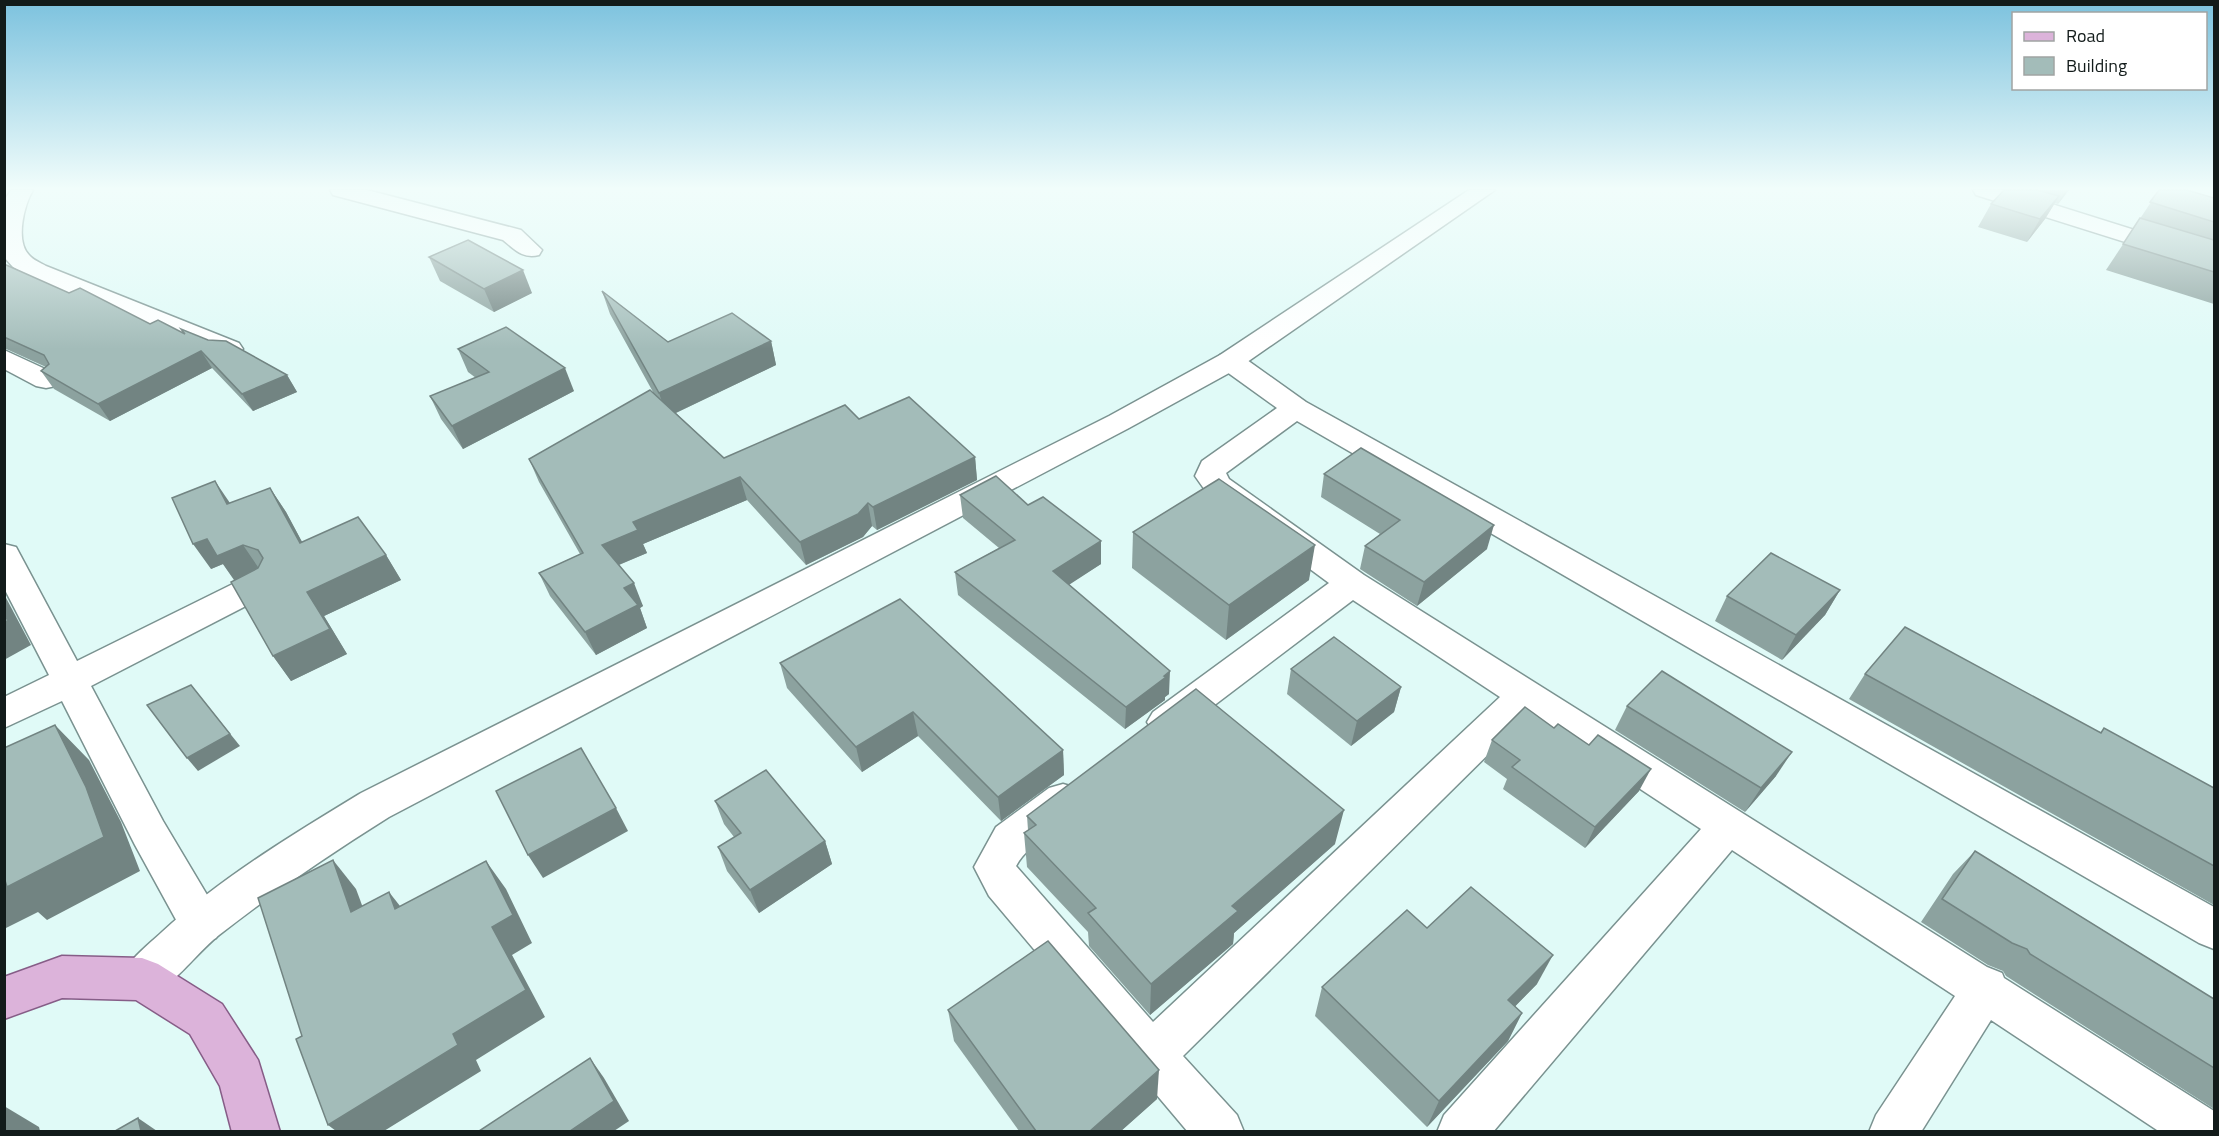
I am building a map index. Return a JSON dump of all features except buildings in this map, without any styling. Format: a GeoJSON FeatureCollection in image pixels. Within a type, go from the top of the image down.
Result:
{"type":"FeatureCollection","features":[{"type":"Feature","properties":{"kind":"main road"},"geometry":{"type":"LineString","coordinates":[[4,998],[62,977],[142,979],[206,1018],[241,1077],[256,1131]]}},
{"type":"Feature","properties":{"kind":"street"},"geometry":{"type":"LineString","coordinates":[[14,243],[14,253],[20,261],[37,271],[229,349]]}},
{"type":"Feature","properties":{"kind":"street"},"geometry":{"type":"LineString","coordinates":[[522,243],[530,250]]}},
{"type":"Feature","properties":{"kind":"street"},"geometry":{"type":"LineString","coordinates":[[142,979],[201,924],[283,862],[375,805],[1119,422],[1230,362],[1406,243]]}},
{"type":"Feature","properties":{"kind":"street"},"geometry":{"type":"LineString","coordinates":[[2151,243],[2214,263]]}},
{"type":"Feature","properties":{"kind":"street"},"geometry":{"type":"LineString","coordinates":[[4,358],[46,380]]}},
{"type":"Feature","properties":{"kind":"street"},"geometry":{"type":"LineString","coordinates":[[1230,362],[1296,408],[2214,929]]}},
{"type":"Feature","properties":{"kind":"street"},"geometry":{"type":"LineString","coordinates":[[1296,408],[1213,468],[1210,476],[1218,486],[1352,583],[1527,694],[1727,827],[1986,988],[2204,1131]]}},
{"type":"Feature","properties":{"kind":"street"},"geometry":{"type":"LineString","coordinates":[[4,555],[149,833],[201,924]]}},
{"type":"Feature","properties":{"kind":"street"},"geometry":{"type":"LineString","coordinates":[[1143,739],[1352,583]]}},
{"type":"Feature","properties":{"kind":"street"},"geometry":{"type":"LineString","coordinates":[[4,714],[261,584]]}},
{"type":"Feature","properties":{"kind":"street"},"geometry":{"type":"LineString","coordinates":[[1151,1055],[1527,694]]}},
{"type":"Feature","properties":{"kind":"street"},"geometry":{"type":"LineString","coordinates":[[1086,782],[1010,839],[995,867],[1004,883],[1151,1055],[1220,1131]]}},
{"type":"Feature","properties":{"kind":"street"},"geometry":{"type":"LineString","coordinates":[[1461,1131],[1727,827]]}},
{"type":"Feature","properties":{"kind":"street"},"geometry":{"type":"LineString","coordinates":[[1893,1131],[1986,988]]}}]}
